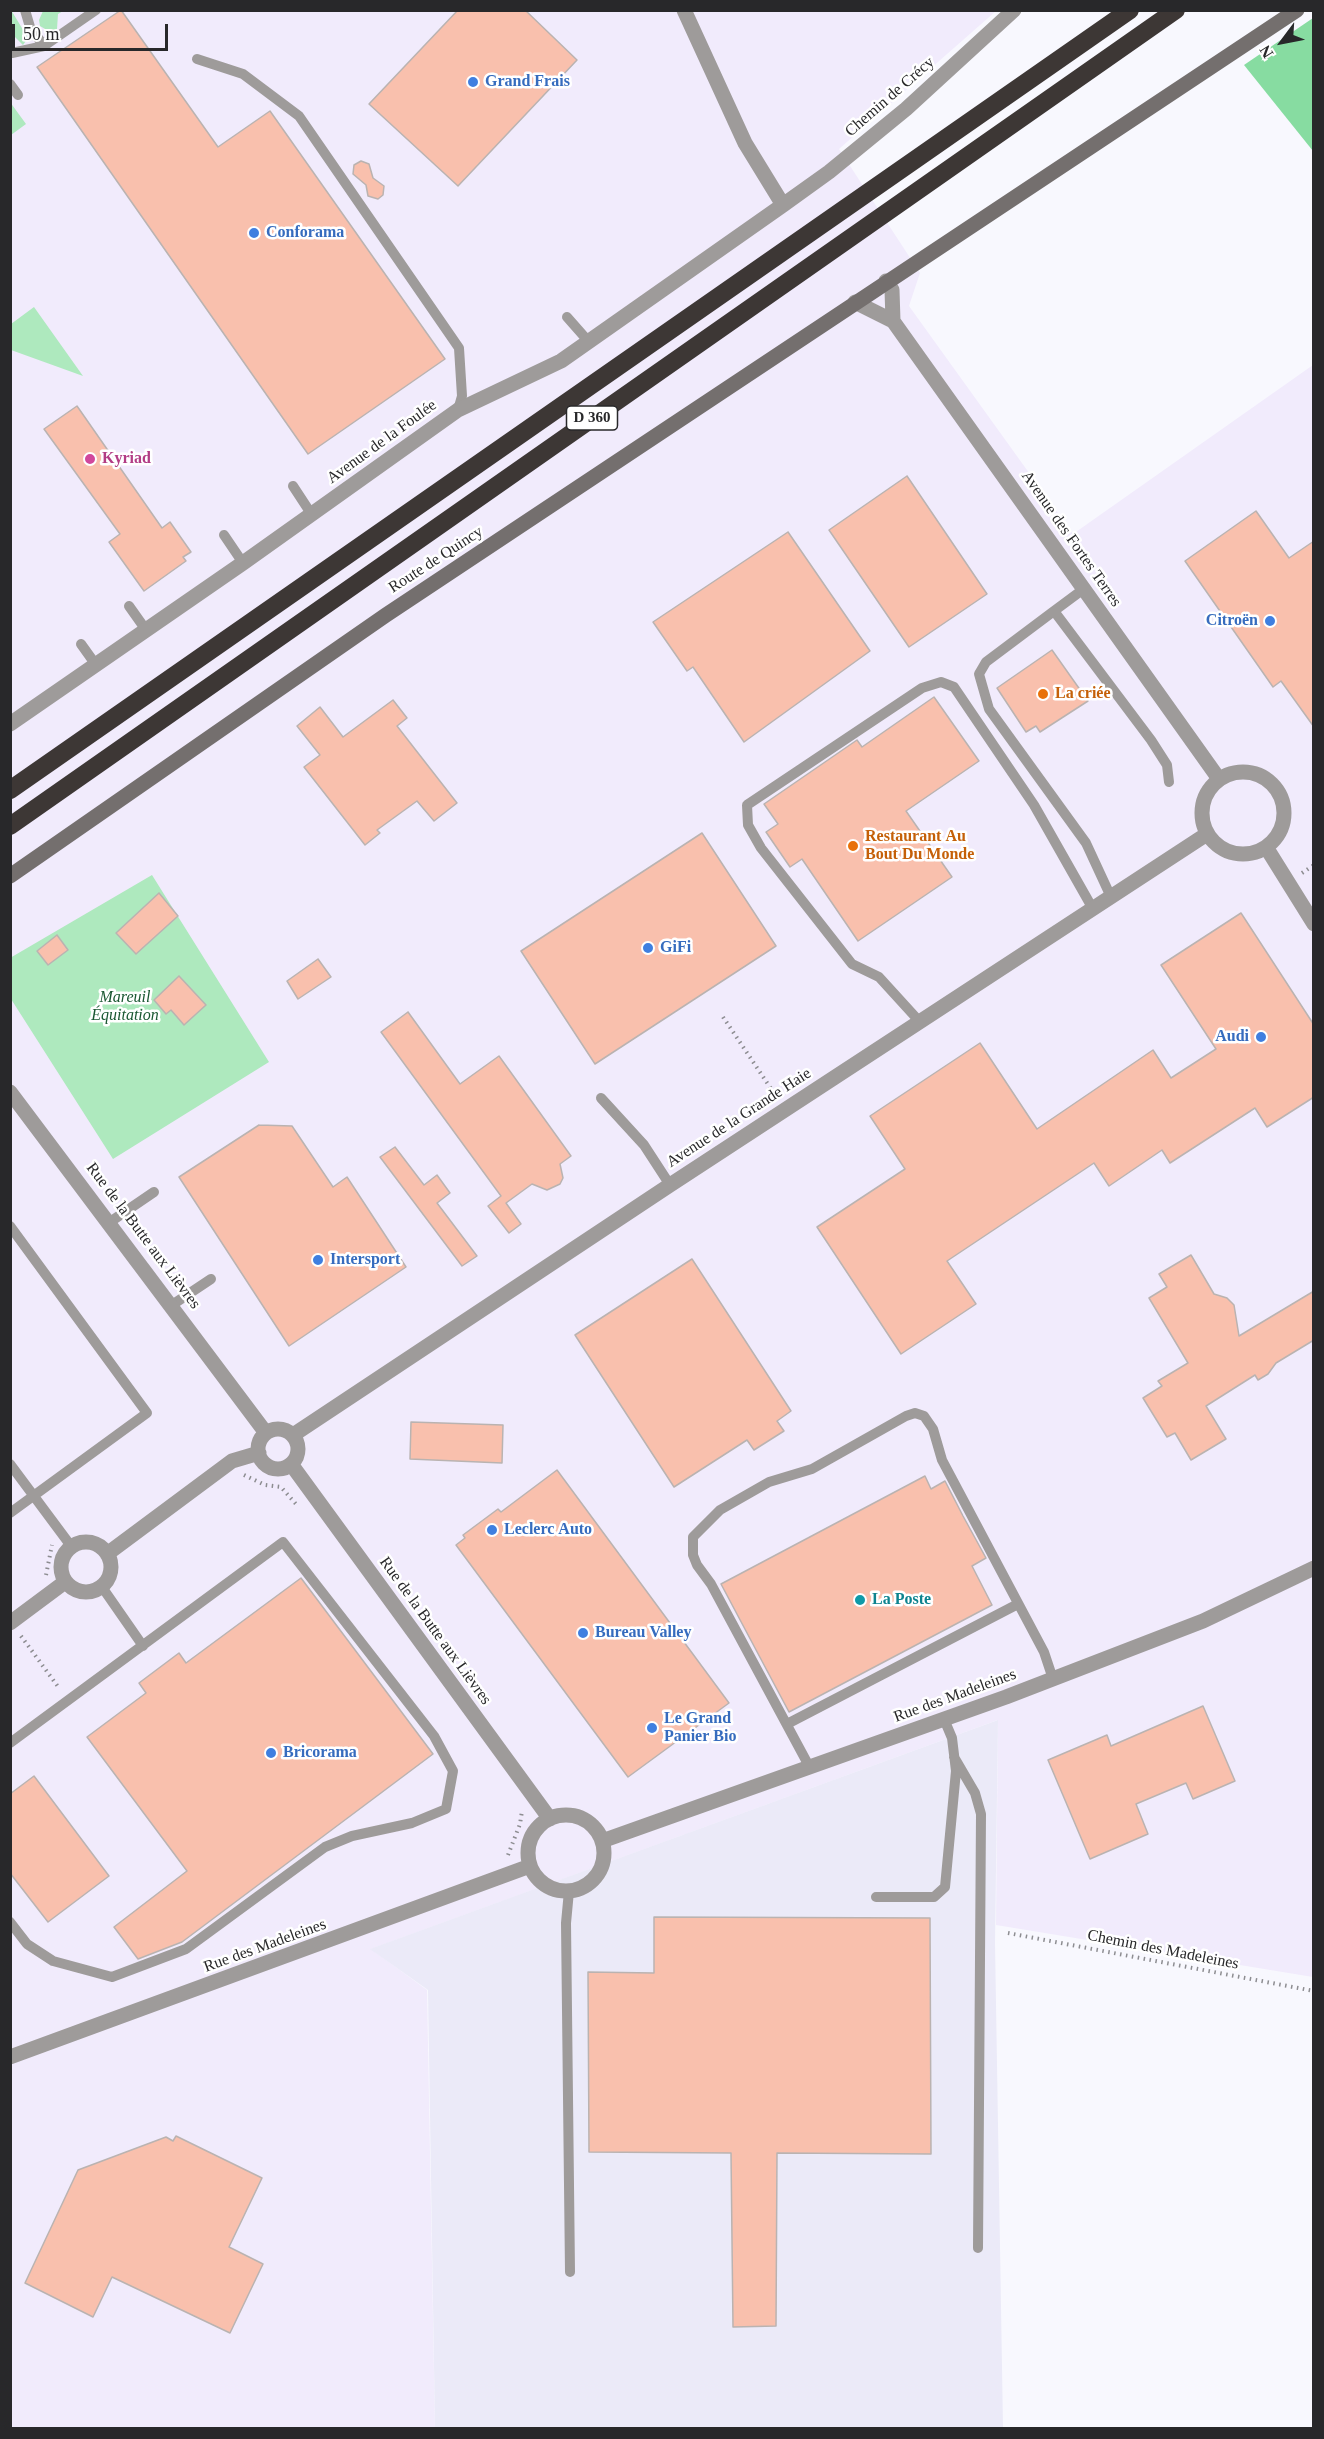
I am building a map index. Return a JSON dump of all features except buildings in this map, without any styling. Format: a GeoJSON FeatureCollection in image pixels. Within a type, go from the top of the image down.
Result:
{"type":"FeatureCollection","features":[{"type":"Feature","properties":{"kind":"highway","name":"D 360"},"geometry":{"type":"LineString","coordinates":[[10,790],[1130,10]]}},
{"type":"Feature","properties":{"kind":"highway","name":"D 360"},"geometry":{"type":"LineString","coordinates":[[10,826],[1176,10]]}},
{"type":"Feature","properties":{"kind":"street"},"geometry":{"type":"LineString","coordinates":[[684,10],[745,143],[766,181],[783,205]]}},
{"type":"Feature","properties":{"kind":"street","name":"Chemin de Crécy"},"geometry":{"type":"LineString","coordinates":[[783,205],[829,172],[906,109],[1014,10]]}},
{"type":"Feature","properties":{"kind":"street","name":"Route de Quincy"},"geometry":{"type":"LineString","coordinates":[[10,876],[386,615],[1297,10]]}},
{"type":"Feature","properties":{"kind":"street","name":"Avenue de la Foulée"},"geometry":{"type":"LineString","coordinates":[[10,724],[312,515],[458,410],[491,393],[532,377],[589,342],[783,205]]}},
{"type":"Feature","properties":{"kind":"street"},"geometry":{"type":"LineString","coordinates":[[886,281],[892,291],[893,321]]}},
{"type":"Feature","properties":{"kind":"street","name":"Avenue des Fortes Terres"},"geometry":{"type":"LineString","coordinates":[[855,302],[893,321],[1219,779]]}},
{"type":"Feature","properties":{"kind":"street"},"geometry":{"type":"LineString","coordinates":[[1244,772],[1256,774],[1276,789],[1282,801],[1282,820],[1275,838],[1266,847],[1254,852],[1227,851],[1207,834],[1202,810],[1204,798],[1219,779],[1244,772]]}},
{"type":"Feature","properties":{"kind":"street","name":"Avenue de la Grande Haie"},"geometry":{"type":"LineString","coordinates":[[293,1436],[670,1185],[1207,834]]}},
{"type":"Feature","properties":{"kind":"street"},"geometry":{"type":"LineString","coordinates":[[1266,847],[1314,924]]}},
{"type":"Feature","properties":{"kind":"street","name":"Rue de la Butte aux Lièvres"},"geometry":{"type":"LineString","coordinates":[[10,1092],[266,1432]]}},
{"type":"Feature","properties":{"kind":"street"},"geometry":{"type":"LineString","coordinates":[[277,1429],[293,1436],[298,1447],[291,1464],[278,1469],[266,1465],[259,1453],[259,1442],[266,1432],[277,1429]]}},
{"type":"Feature","properties":{"kind":"street"},"geometry":{"type":"LineString","coordinates":[[107,1554],[232,1461],[259,1453]]}},
{"type":"Feature","properties":{"kind":"street","name":"Rue de la Butte aux Lièvres"},"geometry":{"type":"LineString","coordinates":[[291,1464],[550,1819]]}},
{"type":"Feature","properties":{"kind":"street"},"geometry":{"type":"LineString","coordinates":[[87,1542],[95,1543],[107,1554],[110,1575],[102,1587],[82,1593],[75,1591],[61,1575],[62,1559],[71,1546],[87,1542]]}},
{"type":"Feature","properties":{"kind":"street","name":"Rue des Madeleines"},"geometry":{"type":"LineString","coordinates":[[602,1841],[1053,1679],[1203,1621],[1314,1569]]}},
{"type":"Feature","properties":{"kind":"street"},"geometry":{"type":"LineString","coordinates":[[11,1622],[65,1582]]}},
{"type":"Feature","properties":{"kind":"street"},"geometry":{"type":"LineString","coordinates":[[562,1816],[586,1821],[596,1830],[602,1841],[604,1852],[597,1874],[580,1889],[556,1890],[545,1885],[530,1866],[529,1844],[540,1825],[550,1819],[562,1816]]}},
{"type":"Feature","properties":{"kind":"street","name":"Rue des Madeleines"},"geometry":{"type":"LineString","coordinates":[[10,2057],[530,1866]]}},
{"type":"Feature","properties":{"kind":"lane"},"geometry":{"type":"LineString","coordinates":[[26,10],[30,27],[44,46]]}},
{"type":"Feature","properties":{"kind":"lane"},"geometry":{"type":"LineString","coordinates":[[11,53],[44,46],[96,10]]}},
{"type":"Feature","properties":{"kind":"lane"},"geometry":{"type":"LineString","coordinates":[[197,59],[243,74],[299,116],[459,348],[462,396],[458,410]]}},
{"type":"Feature","properties":{"kind":"lane"},"geometry":{"type":"LineString","coordinates":[[10,84],[18,95]]}},
{"type":"Feature","properties":{"kind":"lane"},"geometry":{"type":"LineString","coordinates":[[567,317],[589,342]]}},
{"type":"Feature","properties":{"kind":"lane"},"geometry":{"type":"LineString","coordinates":[[293,486],[312,515]]}},
{"type":"Feature","properties":{"kind":"lane"},"geometry":{"type":"LineString","coordinates":[[224,535],[243,563]]}},
{"type":"Feature","properties":{"kind":"lane"},"geometry":{"type":"LineString","coordinates":[[1085,588],[986,662],[979,674],[982,692],[989,708],[1086,843],[1111,897]]}},
{"type":"Feature","properties":{"kind":"lane"},"geometry":{"type":"LineString","coordinates":[[129,606],[146,630]]}},
{"type":"Feature","properties":{"kind":"lane"},"geometry":{"type":"LineString","coordinates":[[1054,611],[1151,740],[1167,765],[1169,782]]}},
{"type":"Feature","properties":{"kind":"lane"},"geometry":{"type":"LineString","coordinates":[[81,644],[96,665]]}},
{"type":"Feature","properties":{"kind":"lane"},"geometry":{"type":"LineString","coordinates":[[920,1022],[879,976],[852,964],[761,848],[748,825],[747,805],[922,688],[941,682],[954,687],[1034,805],[1093,909]]}},
{"type":"Feature","properties":{"kind":"lane"},"geometry":{"type":"LineString","coordinates":[[601,1098],[644,1145],[670,1185]]}},
{"type":"Feature","properties":{"kind":"lane"},"geometry":{"type":"LineString","coordinates":[[110,1222],[154,1192]]}},
{"type":"Feature","properties":{"kind":"lane"},"geometry":{"type":"LineString","coordinates":[[10,1226],[147,1413],[10,1513]]}},
{"type":"Feature","properties":{"kind":"lane"},"geometry":{"type":"LineString","coordinates":[[171,1305],[211,1279]]}},
{"type":"Feature","properties":{"kind":"lane"},"geometry":{"type":"LineString","coordinates":[[809,1766],[693,1555],[693,1537],[720,1510],[769,1482],[812,1469],[906,1416],[915,1413],[924,1416],[933,1429],[942,1460],[1048,1660],[1053,1679]]}},
{"type":"Feature","properties":{"kind":"lane"},"geometry":{"type":"LineString","coordinates":[[10,1464],[71,1546]]}},
{"type":"Feature","properties":{"kind":"lane"},"geometry":{"type":"LineString","coordinates":[[10,1743],[283,1542],[434,1736],[453,1771],[446,1809],[412,1823],[352,1836],[325,1847],[186,1949],[112,1977],[53,1961],[27,1944],[10,1922]]}},
{"type":"Feature","properties":{"kind":"lane"},"geometry":{"type":"LineString","coordinates":[[102,1587],[143,1646]]}},
{"type":"Feature","properties":{"kind":"lane"},"geometry":{"type":"LineString","coordinates":[[787,1724],[1018,1604]]}},
{"type":"Feature","properties":{"kind":"lane"},"geometry":{"type":"LineString","coordinates":[[876,1898],[934,1897],[945,1887],[956,1771],[952,1738],[944,1719]]}},
{"type":"Feature","properties":{"kind":"lane"},"geometry":{"type":"LineString","coordinates":[[954,1757],[975,1793],[981,1814],[978,2248]]}},
{"type":"Feature","properties":{"kind":"lane"},"geometry":{"type":"LineString","coordinates":[[569,1891],[566,1935],[570,2272]]}},
{"type":"Feature","properties":{"kind":"path"},"geometry":{"type":"LineString","coordinates":[[723,1017],[776,1097]]}},
{"type":"Feature","properties":{"kind":"path"},"geometry":{"type":"LineString","coordinates":[[235,1480],[244,1474],[266,1485],[280,1487],[298,1506]]}},
{"type":"Feature","properties":{"kind":"path"},"geometry":{"type":"LineString","coordinates":[[37,1583],[46,1576],[52,1540]]}},
{"type":"Feature","properties":{"kind":"path"},"geometry":{"type":"LineString","coordinates":[[11,1622],[69,1701]]}},
{"type":"Feature","properties":{"kind":"path"},"geometry":{"type":"LineString","coordinates":[[506,1859],[520,1824],[522,1808]]}},
{"type":"Feature","properties":{"kind":"path","name":"Chemin des Madeleines"},"geometry":{"type":"LineString","coordinates":[[1008,1933],[1314,1991]]}},
{"type":"Feature","properties":{"kind":"shaded area"},"geometry":{"type":"Polygon","coordinates":[[[11,11],[996,11],[839,149],[920,273],[909,306],[1073,534],[1313,365],[1313,1977],[996,1925],[998,1720],[371,1949],[427,1990],[435,2428],[11,2428],[11,11]]]}},
{"type":"Feature","properties":{"kind":"shaded area"},"geometry":{"type":"Polygon","coordinates":[[[998,1720],[995,1943],[1003,2428],[435,2428],[428,1990],[370,1949],[998,1720]]]}},
{"type":"Feature","properties":{"kind":"green space"},"geometry":{"type":"Polygon","coordinates":[[[11,10],[28,38],[23,45],[11,33],[11,10]]]}},
{"type":"Feature","properties":{"kind":"green space"},"geometry":{"type":"Polygon","coordinates":[[[43,11],[63,11],[58,14],[57,29],[52,33],[40,26],[39,20],[43,11]]]}},
{"type":"Feature","properties":{"kind":"green space"},"geometry":{"type":"Polygon","coordinates":[[[1313,18],[1313,151],[1244,65],[1313,18]]]}},
{"type":"Feature","properties":{"kind":"green space"},"geometry":{"type":"Polygon","coordinates":[[[10,102],[26,124],[11,135],[10,135],[10,102]]]}},
{"type":"Feature","properties":{"kind":"green space"},"geometry":{"type":"Polygon","coordinates":[[[34,307],[83,376],[11,350],[11,324],[34,307]]]}},
{"type":"Feature","properties":{"kind":"green space","name":"Mareuil Équitation"},"geometry":{"type":"Polygon","coordinates":[[[152,875],[269,1062],[113,1159],[11,999],[10,958],[152,875]]]}},
{"type":"Feature","properties":{"kind":"place","name":"Grand Frais"},"geometry":{"type":"Point","coordinates":[473,82]}},
{"type":"Feature","properties":{"kind":"place","name":"Conforama"},"geometry":{"type":"Point","coordinates":[254,233]}},
{"type":"Feature","properties":{"kind":"place","name":"Kyriad"},"geometry":{"type":"Point","coordinates":[90,459]}},
{"type":"Feature","properties":{"kind":"place","name":"Citroën"},"geometry":{"type":"Point","coordinates":[1270,621]}},
{"type":"Feature","properties":{"kind":"place","name":"La criée"},"geometry":{"type":"Point","coordinates":[1043,694]}},
{"type":"Feature","properties":{"kind":"place","name":"Restaurant Au Bout Du Monde"},"geometry":{"type":"Point","coordinates":[853,846]}},
{"type":"Feature","properties":{"kind":"place","name":"GiFi"},"geometry":{"type":"Point","coordinates":[648,948]}},
{"type":"Feature","properties":{"kind":"place","name":"Audi"},"geometry":{"type":"Point","coordinates":[1261,1037]}},
{"type":"Feature","properties":{"kind":"place","name":"Intersport"},"geometry":{"type":"Point","coordinates":[318,1260]}},
{"type":"Feature","properties":{"kind":"place","name":"Leclerc Auto"},"geometry":{"type":"Point","coordinates":[492,1530]}},
{"type":"Feature","properties":{"kind":"place","name":"La Poste"},"geometry":{"type":"Point","coordinates":[860,1600]}},
{"type":"Feature","properties":{"kind":"place","name":"Bureau Valley"},"geometry":{"type":"Point","coordinates":[583,1633]}},
{"type":"Feature","properties":{"kind":"place","name":"Le Grand Panier Bio"},"geometry":{"type":"Point","coordinates":[652,1728]}},
{"type":"Feature","properties":{"kind":"place","name":"Bricorama"},"geometry":{"type":"Point","coordinates":[271,1753]}}]}
